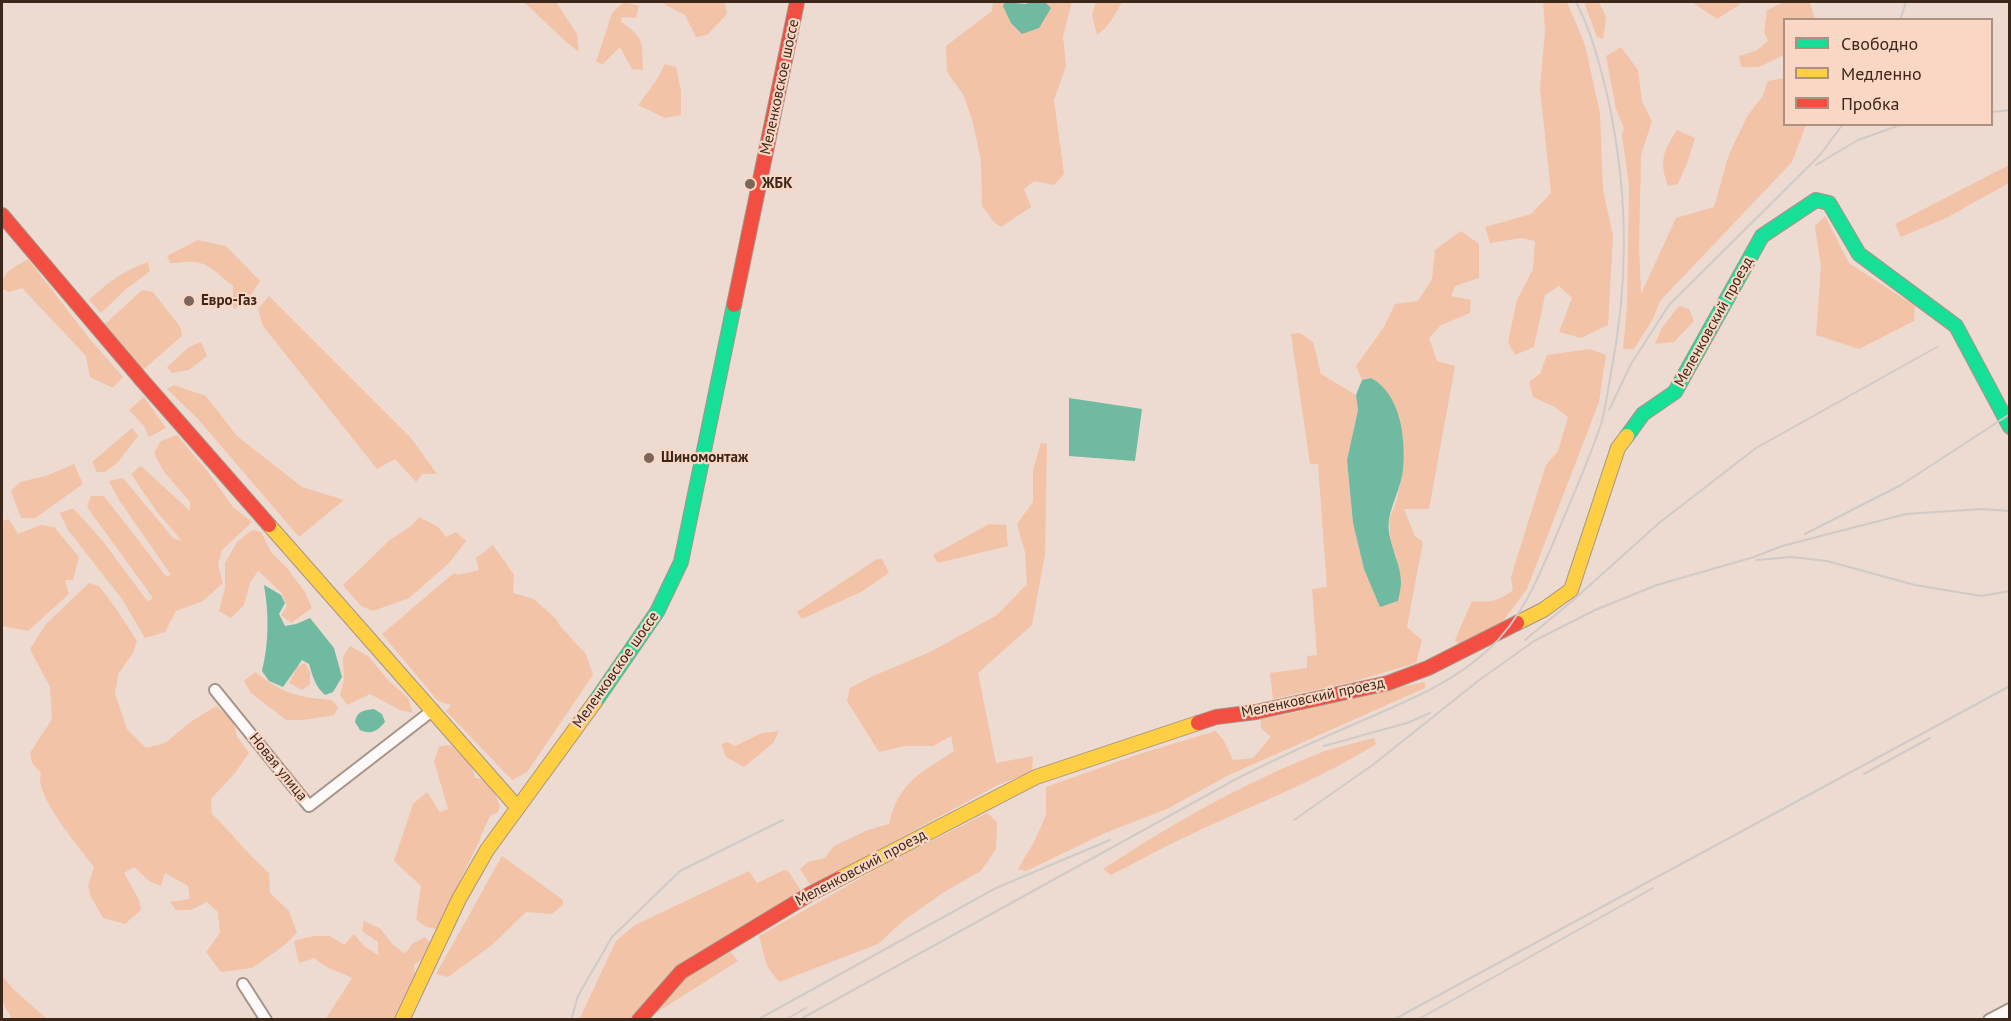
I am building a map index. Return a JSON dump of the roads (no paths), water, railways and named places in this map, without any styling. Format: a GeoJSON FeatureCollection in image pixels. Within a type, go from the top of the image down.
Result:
{"type":"FeatureCollection","features":[{"type":"Feature","properties":{"kind":"street","name":"Меленковское шоссе"},"geometry":{"type":"LineString","coordinates":[[402,1020],[459,899],[487,850],[624,664],[657,612],[681,562],[797,2]]}},
{"type":"Feature","properties":{"kind":"street","name":"Меленковский проезд"},"geometry":{"type":"LineString","coordinates":[[639,1020],[681,972],[810,894],[1036,777],[1216,717],[1256,712],[1388,683],[1428,668],[1544,610],[1571,590],[1618,448],[1643,414],[1675,392],[1762,236],[1816,200],[1829,203],[1859,254],[1956,326],[2010,427]]}},
{"type":"Feature","properties":{"kind":"street"},"geometry":{"type":"LineString","coordinates":[[2,215],[141,379],[517,807]]}},
{"type":"Feature","properties":{"kind":"street","name":"Новая улица"},"geometry":{"type":"LineString","coordinates":[[215,690],[309,806],[433,710]]}},
{"type":"Feature","properties":{"kind":"street"},"geometry":{"type":"LineString","coordinates":[[243,984],[266,1020]]}},
{"type":"Feature","properties":{"kind":"street"},"geometry":{"type":"LineString","coordinates":[[1989,1020],[2010,1009]]}},
{"type":"Feature","properties":{"kind":"railway"},"geometry":{"type":"LineString","coordinates":[[799,1020],[1238,778],[1442,683],[1488,650],[1511,624],[1530,594],[1545,562],[1602,421],[1621,305],[1623,204],[1615,137],[1596,51],[1576,2]]}},
{"type":"Feature","properties":{"kind":"railway"},"geometry":{"type":"LineString","coordinates":[[1901,18],[1906,2]]}},
{"type":"Feature","properties":{"kind":"railway"},"geometry":{"type":"LineString","coordinates":[[1993,112],[2010,110]]}},
{"type":"Feature","properties":{"kind":"railway"},"geometry":{"type":"LineString","coordinates":[[1609,410],[1631,364],[1669,305],[1820,155],[1842,126]]}},
{"type":"Feature","properties":{"kind":"railway"},"geometry":{"type":"LineString","coordinates":[[1816,165],[1858,140],[1897,126]]}},
{"type":"Feature","properties":{"kind":"railway"},"geometry":{"type":"LineString","coordinates":[[1525,640],[1659,523],[1756,448],[1937,347]]}},
{"type":"Feature","properties":{"kind":"railway"},"geometry":{"type":"LineString","coordinates":[[1805,534],[1901,485],[2010,414]]}},
{"type":"Feature","properties":{"kind":"railway"},"geometry":{"type":"LineString","coordinates":[[1294,820],[1374,764],[1478,681],[1534,641],[1595,610],[1657,585],[1754,557],[1782,546],[1906,514],[1982,509],[2010,511]]}},
{"type":"Feature","properties":{"kind":"railway"},"geometry":{"type":"LineString","coordinates":[[1756,560],[1792,557],[1827,561],[1915,585],[1981,596],[2010,591]]}},
{"type":"Feature","properties":{"kind":"railway"},"geometry":{"type":"LineString","coordinates":[[1393,1020],[2010,686]]}},
{"type":"Feature","properties":{"kind":"railway"},"geometry":{"type":"LineString","coordinates":[[1324,746],[1407,723],[1430,713]]}},
{"type":"Feature","properties":{"kind":"railway"},"geometry":{"type":"LineString","coordinates":[[1864,774],[1930,738]]}},
{"type":"Feature","properties":{"kind":"railway"},"geometry":{"type":"LineString","coordinates":[[571,1020],[578,996],[612,937],[680,871],[783,820]]}},
{"type":"Feature","properties":{"kind":"railway"},"geometry":{"type":"LineString","coordinates":[[757,1020],[996,888],[1110,840]]}},
{"type":"Feature","properties":{"kind":"railway"},"geometry":{"type":"LineString","coordinates":[[1417,1020],[1653,888]]}},
{"type":"Feature","properties":{"kind":"railway"},"geometry":{"type":"LineString","coordinates":[[785,1020],[806,1008]]}},
{"type":"Feature","properties":{"kind":"place","name":"ЖБК"},"geometry":{"type":"Point","coordinates":[750,184]}},
{"type":"Feature","properties":{"kind":"place","name":"Евро-Газ"},"geometry":{"type":"Point","coordinates":[189,301]}},
{"type":"Feature","properties":{"kind":"place","name":"Шиномонтаж"},"geometry":{"type":"Point","coordinates":[649,458]}}]}
